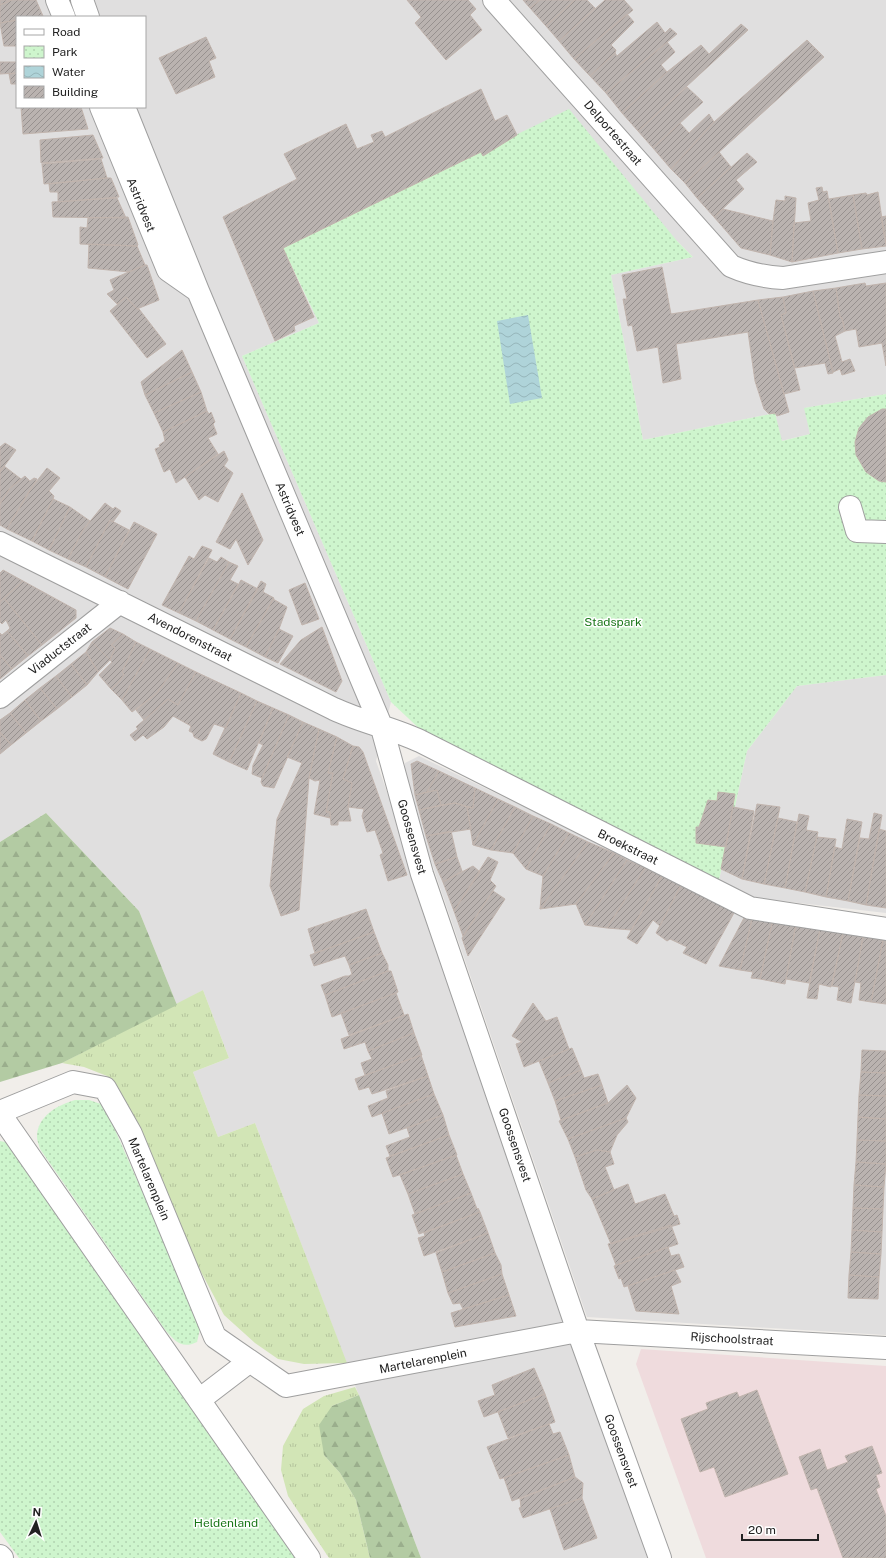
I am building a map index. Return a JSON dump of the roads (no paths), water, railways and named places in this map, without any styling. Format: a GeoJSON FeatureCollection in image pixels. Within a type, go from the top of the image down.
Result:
{"type":"FeatureCollection","features":[{"type":"Feature","properties":{"kind":"street"},"geometry":{"type":"LineString","coordinates":[[57,0],[64,16]]}},
{"type":"Feature","properties":{"kind":"street"},"geometry":{"type":"LineString","coordinates":[[82,0],[88,16]]}},
{"type":"Feature","properties":{"kind":"street","name":"Delportestraat"},"geometry":{"type":"LineString","coordinates":[[494,0],[731,266],[749,274],[766,278],[783,278],[886,262]]}},
{"type":"Feature","properties":{"kind":"street","name":"Astridvest"},"geometry":{"type":"LineString","coordinates":[[101,108],[168,270],[198,291]]}},
{"type":"Feature","properties":{"kind":"street","name":"Astridvest"},"geometry":{"type":"LineString","coordinates":[[124,108],[198,291],[382,728]]}},
{"type":"Feature","properties":{"kind":"street"},"geometry":{"type":"LineString","coordinates":[[850,507],[857,531],[886,532]]}},
{"type":"Feature","properties":{"kind":"street","name":"Avendorenstraat"},"geometry":{"type":"LineString","coordinates":[[0,543],[334,709],[358,720],[382,728]]}},
{"type":"Feature","properties":{"kind":"street","name":"Viaductstraat"},"geometry":{"type":"LineString","coordinates":[[0,697],[120,602]]}},
{"type":"Feature","properties":{"kind":"street","name":"Broekstraat"},"geometry":{"type":"LineString","coordinates":[[382,728],[400,732],[420,741],[750,908],[886,929]]}},
{"type":"Feature","properties":{"kind":"street","name":"Goossensvest"},"geometry":{"type":"LineString","coordinates":[[382,728],[422,874],[578,1331],[660,1558]]}},
{"type":"Feature","properties":{"kind":"street","name":"Martelarenplein"},"geometry":{"type":"LineString","coordinates":[[309,1558],[0,1113],[73,1082],[105,1088],[131,1134],[215,1337],[286,1386],[578,1331]]}},
{"type":"Feature","properties":{"kind":"street","name":"Rijschoolstraat"},"geometry":{"type":"LineString","coordinates":[[578,1331],[886,1348]]}},
{"type":"Feature","properties":{"kind":"street"},"geometry":{"type":"LineString","coordinates":[[199,1400],[250,1361]]}},
{"type":"Feature","properties":{"kind":"water"},"geometry":{"type":"Polygon","coordinates":[[[528,315],[542,398],[510,404],[497,321],[528,315]]]}},
{"type":"Feature","properties":{"kind":"park label","name":"Stadspark"},"geometry":{"type":"Point","coordinates":[613,622]}},
{"type":"Feature","properties":{"kind":"park label","name":"Heldenland"},"geometry":{"type":"Point","coordinates":[226,1523]}}]}
